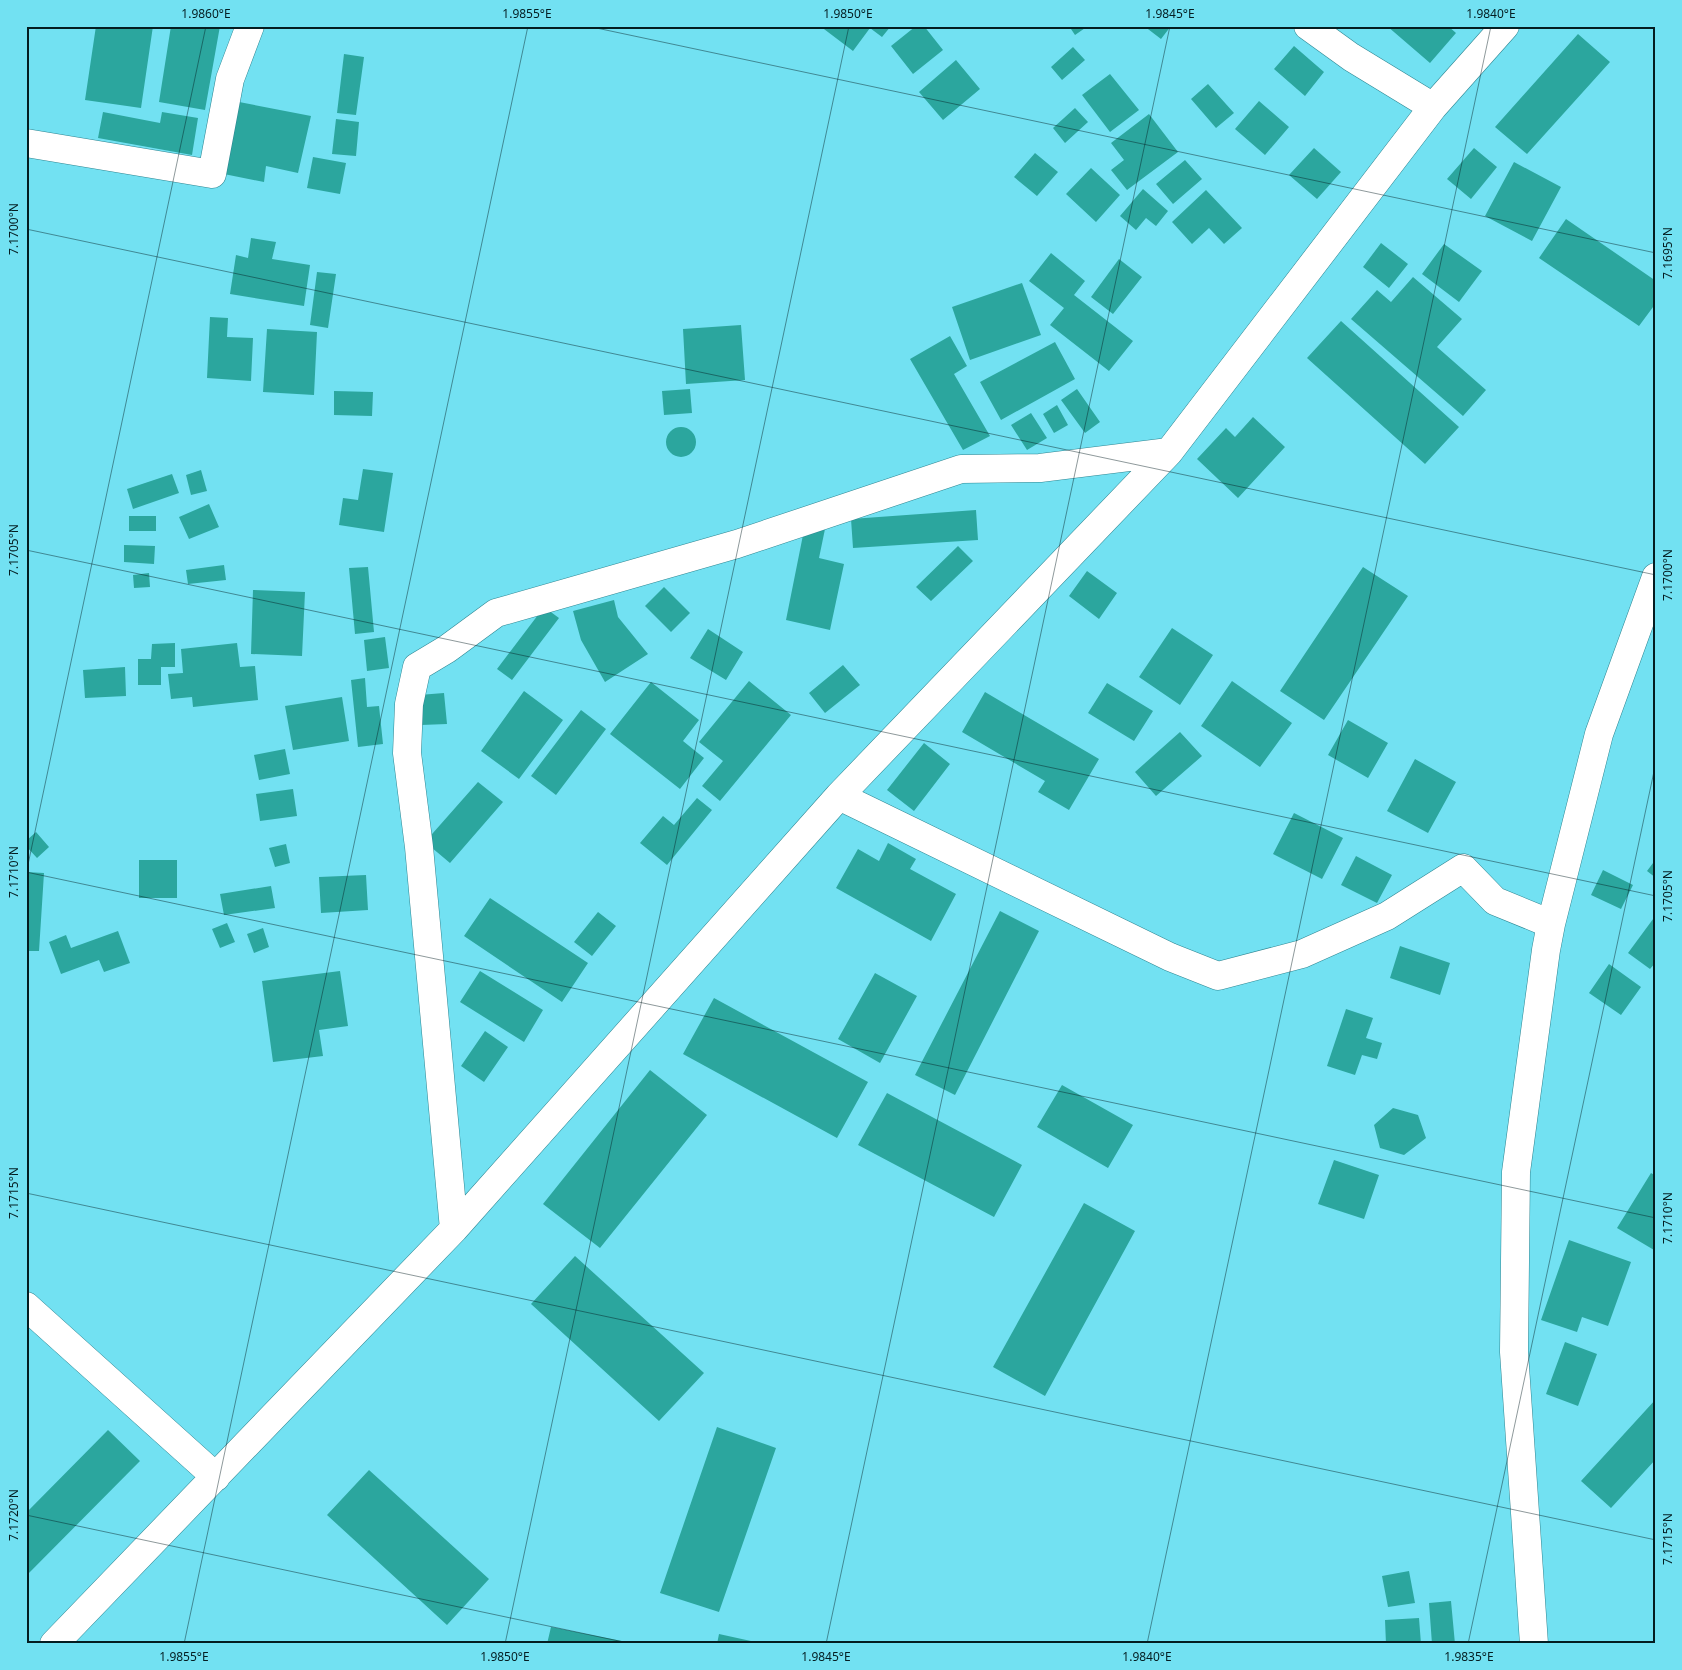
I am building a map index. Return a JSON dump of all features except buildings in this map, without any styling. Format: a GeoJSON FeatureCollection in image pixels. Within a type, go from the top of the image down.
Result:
{"type":"FeatureCollection","features":[{"type":"Feature","properties":{"kind":"street"},"geometry":{"type":"LineString","coordinates":[[26,143],[212,174],[230,79],[250,26]]}},
{"type":"Feature","properties":{"kind":"street"},"geometry":{"type":"LineString","coordinates":[[1308,26],[1351,57],[1433,108]]}},
{"type":"Feature","properties":{"kind":"street"},"geometry":{"type":"LineString","coordinates":[[54,1644],[454,1229],[839,796],[1169,452],[1433,108],[1505,26]]}},
{"type":"Feature","properties":{"kind":"street"},"geometry":{"type":"LineString","coordinates":[[454,1229],[422,876],[407,753],[409,704],[417,667],[446,649],[496,613],[737,544],[961,469],[1040,468],[1169,452]]}},
{"type":"Feature","properties":{"kind":"street"},"geometry":{"type":"LineString","coordinates":[[1534,1644],[1514,1352],[1516,1172],[1551,924],[1599,734],[1656,577]]}},
{"type":"Feature","properties":{"kind":"street"},"geometry":{"type":"LineString","coordinates":[[839,796],[1170,957],[1218,976],[1302,954],[1387,916],[1463,868],[1495,901],[1551,924]]}},
{"type":"Feature","properties":{"kind":"street"},"geometry":{"type":"LineString","coordinates":[[26,1306],[216,1477]]}}]}
